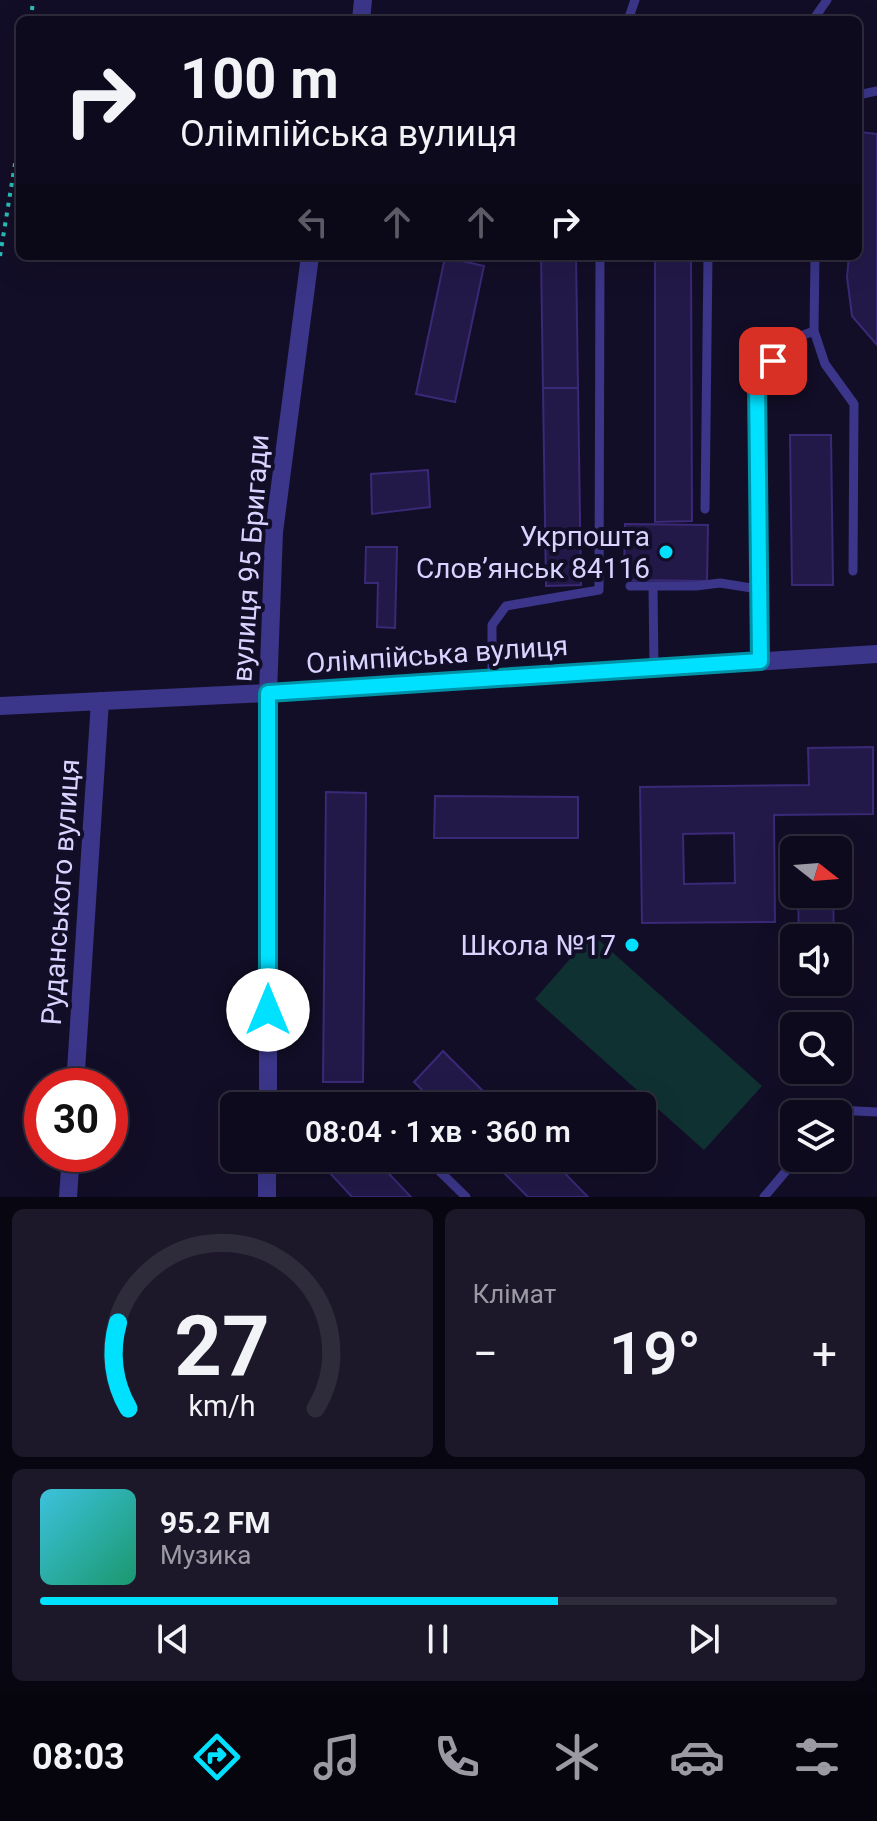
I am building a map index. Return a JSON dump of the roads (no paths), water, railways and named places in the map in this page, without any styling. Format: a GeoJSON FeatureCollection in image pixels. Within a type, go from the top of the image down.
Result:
{"type":"FeatureCollection","features":[{"type":"Feature","properties":{"kind":"street","name":"вулиця 95 Бригади"},"geometry":{"type":"LineString","coordinates":[[268,1092],[268,693],[274,532],[309,260]]}},
{"type":"Feature","properties":{"kind":"street","name":"Олімпійська вулиця"},"geometry":{"type":"LineString","coordinates":[[0,706],[268,693],[877,654]]}},
{"type":"Feature","properties":{"kind":"street","name":"Руданського вулиця"},"geometry":{"type":"LineString","coordinates":[[76,1068],[100,701]]}},
{"type":"Feature","properties":{"kind":"street"},"geometry":{"type":"LineString","coordinates":[[68,1197],[70,1172]]}},
{"type":"Feature","properties":{"kind":"street"},"geometry":{"type":"LineString","coordinates":[[267,1197],[268,1172]]}},
{"type":"Feature","properties":{"kind":"lane"},"geometry":{"type":"LineString","coordinates":[[492,679],[492,625],[506,606],[599,590],[600,260]]}},
{"type":"Feature","properties":{"kind":"lane"},"geometry":{"type":"LineString","coordinates":[[705,509],[708,260]]}},
{"type":"Feature","properties":{"kind":"lane"},"geometry":{"type":"LineString","coordinates":[[815,260],[814,331],[825,364],[854,404],[853,571]]}},
{"type":"Feature","properties":{"kind":"lane"},"geometry":{"type":"LineString","coordinates":[[760,661],[757,382],[790,340],[814,331]]}},
{"type":"Feature","properties":{"kind":"lane"},"geometry":{"type":"LineString","coordinates":[[630,586],[720,583],[758,589]]}},
{"type":"Feature","properties":{"kind":"lane"},"geometry":{"type":"LineString","coordinates":[[653,586],[654,668]]}},
{"type":"Feature","properties":{"kind":"lane"},"geometry":{"type":"LineString","coordinates":[[852,1111],[877,1112]]}},
{"type":"Feature","properties":{"kind":"lane"},"geometry":{"type":"LineString","coordinates":[[440,1172],[466,1197]]}},
{"type":"Feature","properties":{"kind":"lane"},"geometry":{"type":"LineString","coordinates":[[764,1197],[785,1172]]}},
{"type":"Feature","properties":{"kind":"place","name":"Укрпошта Слов’янськ 84116"},"geometry":{"type":"Point","coordinates":[666,552]}},
{"type":"Feature","properties":{"kind":"place","name":"Школа №17"},"geometry":{"type":"Point","coordinates":[632,945]}}]}
